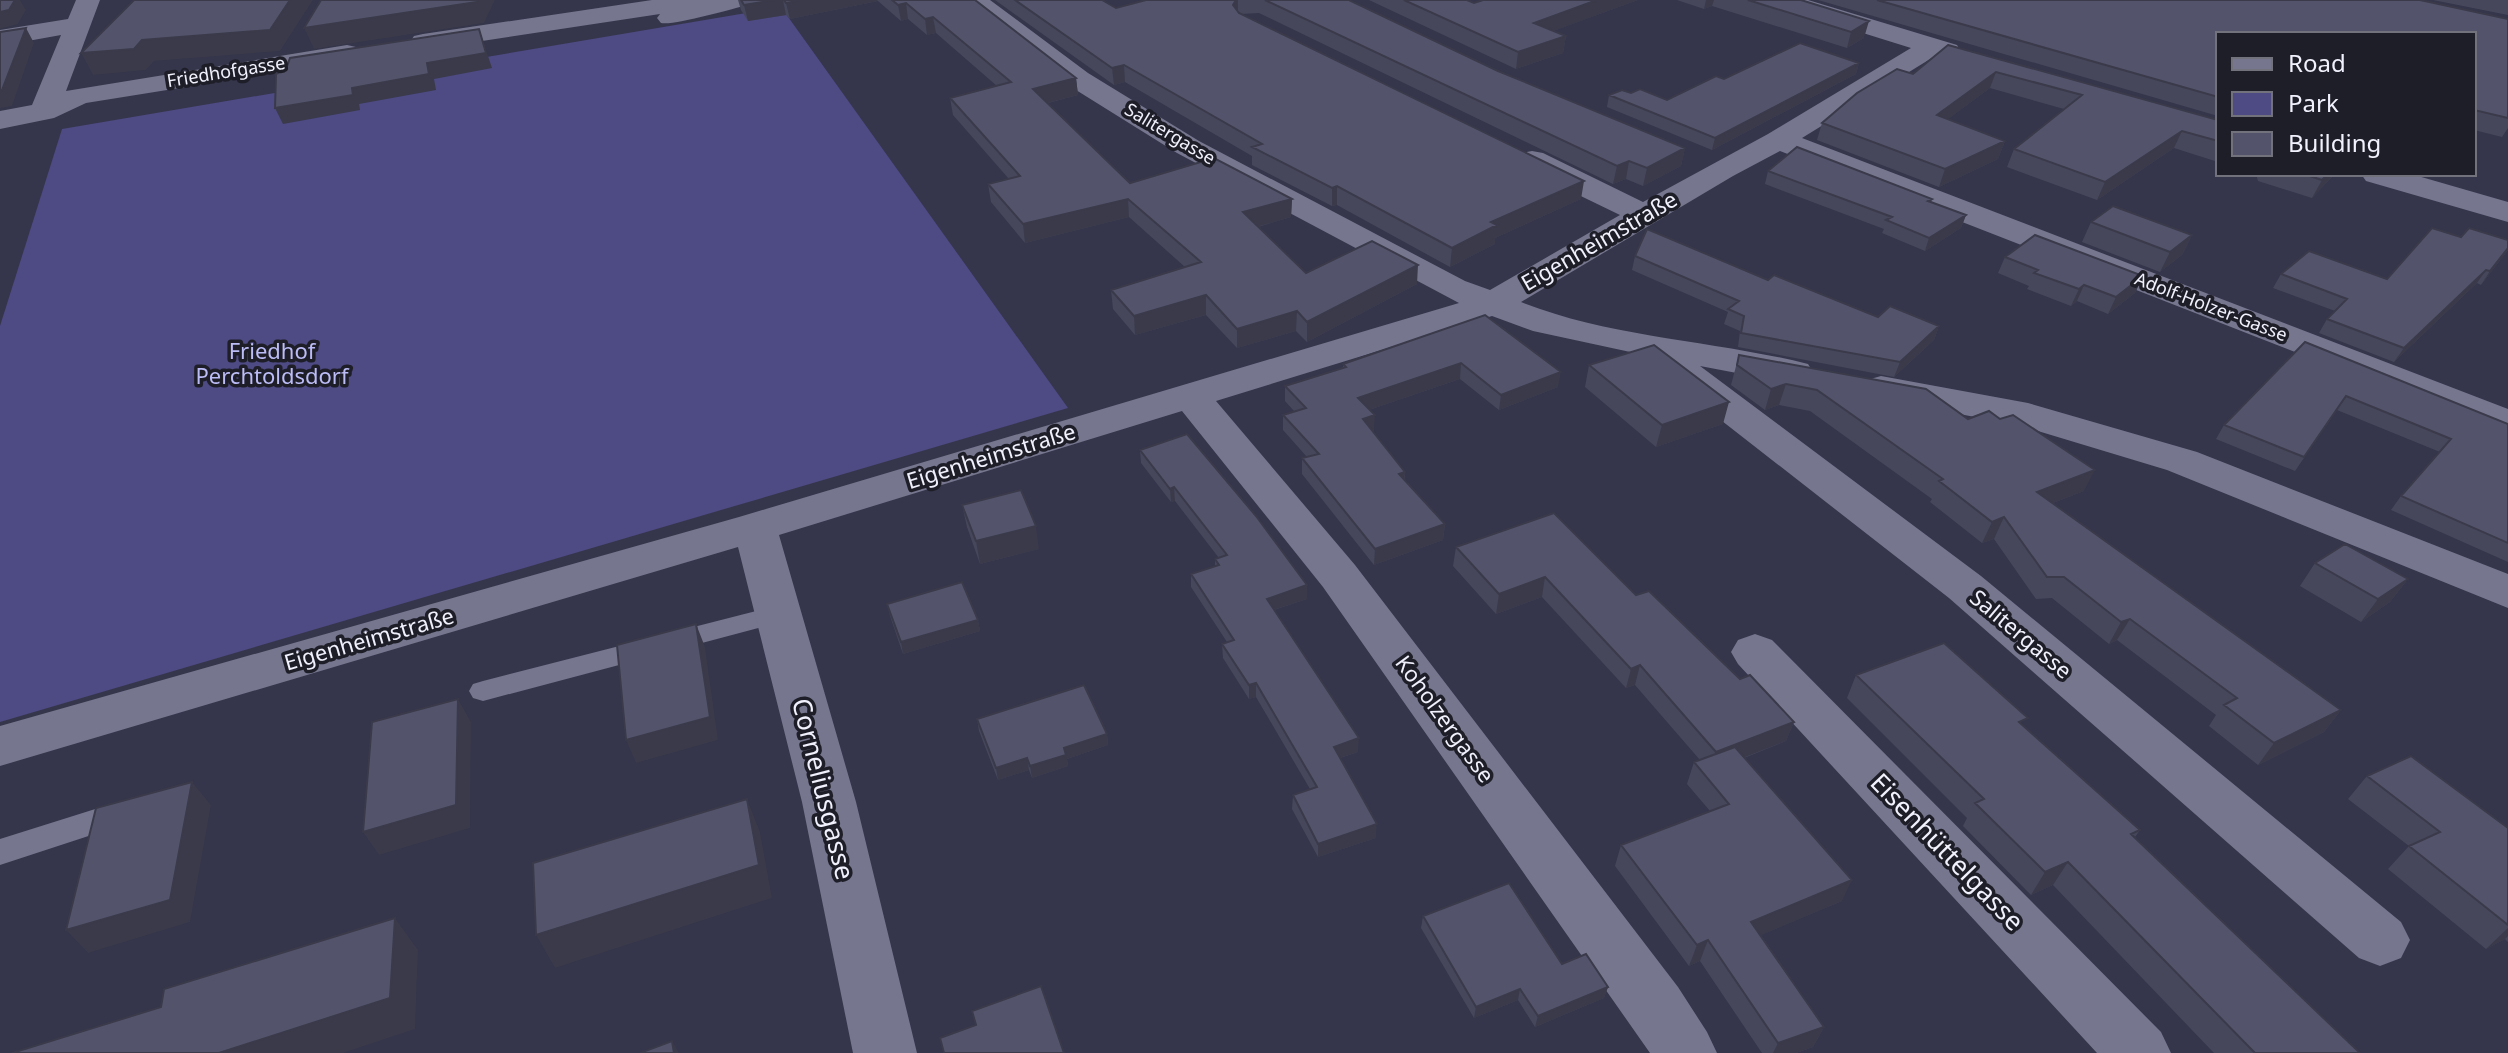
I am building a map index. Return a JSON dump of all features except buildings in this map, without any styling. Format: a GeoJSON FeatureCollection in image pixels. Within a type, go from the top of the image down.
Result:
{"type":"FeatureCollection","features":[{"type":"Feature","properties":{"kind":"street"},"geometry":{"type":"LineString","coordinates":[[403,54],[677,17],[697,8],[738,0]]}},
{"type":"Feature","properties":{"kind":"street","name":"Salitergasse"},"geometry":{"type":"LineString","coordinates":[[974,0],[1078,79],[1188,147],[1453,288],[1491,305],[1533,320],[1648,345],[2028,415],[2182,461],[2508,592]]}},
{"type":"Feature","properties":{"kind":"street"},"geometry":{"type":"LineString","coordinates":[[1782,0],[1977,59]]}},
{"type":"Feature","properties":{"kind":"street"},"geometry":{"type":"LineString","coordinates":[[0,38],[85,12]]}},
{"type":"Feature","properties":{"kind":"street"},"geometry":{"type":"LineString","coordinates":[[44,112],[85,12]]}},
{"type":"Feature","properties":{"kind":"street"},"geometry":{"type":"LineString","coordinates":[[287,72],[304,37]]}},
{"type":"Feature","properties":{"kind":"street","name":"Eigenheimstraße"},"geometry":{"type":"LineString","coordinates":[[0,746],[755,527],[1491,305],[1644,215],[1707,163],[1779,140],[1931,47]]}},
{"type":"Feature","properties":{"kind":"street","name":"Friedhofgasse"},"geometry":{"type":"LineString","coordinates":[[0,120],[44,112],[74,117],[287,72],[364,60]]}},
{"type":"Feature","properties":{"kind":"street","name":"Adolf-Holzer-Gasse"},"geometry":{"type":"LineString","coordinates":[[1779,140],[2508,423]]}},
{"type":"Feature","properties":{"kind":"street"},"geometry":{"type":"LineString","coordinates":[[1503,146],[1644,215]]}},
{"type":"Feature","properties":{"kind":"street"},"geometry":{"type":"LineString","coordinates":[[2384,176],[2508,212]]}},
{"type":"Feature","properties":{"kind":"street","name":"Salitergasse"},"geometry":{"type":"LineString","coordinates":[[1648,345],[1965,587],[2380,940]]}},
{"type":"Feature","properties":{"kind":"street","name":"Koholzergasse"},"geometry":{"type":"LineString","coordinates":[[1191,396],[1339,576],[1656,1007],[1685,1053]]}},
{"type":"Feature","properties":{"kind":"street","name":"Corneliusgasse"},"geometry":{"type":"LineString","coordinates":[[755,527],[776,615],[829,802],[885,1053]]}},
{"type":"Feature","properties":{"kind":"street","name":"Eisenhüttelgasse"},"geometry":{"type":"LineString","coordinates":[[1755,652],[2139,1053]]}},
{"type":"Feature","properties":{"kind":"lane"},"geometry":{"type":"LineString","coordinates":[[483,691],[776,615]]}},
{"type":"Feature","properties":{"kind":"lane"},"geometry":{"type":"LineString","coordinates":[[0,852],[108,817]]}},
{"type":"Feature","properties":{"kind":"green space","name":"Friedhof Perchtoldsdorf"},"geometry":{"type":"Polygon","coordinates":[[[781,7],[1068,408],[0,722],[0,326],[62,129],[781,7]]]}}]}
